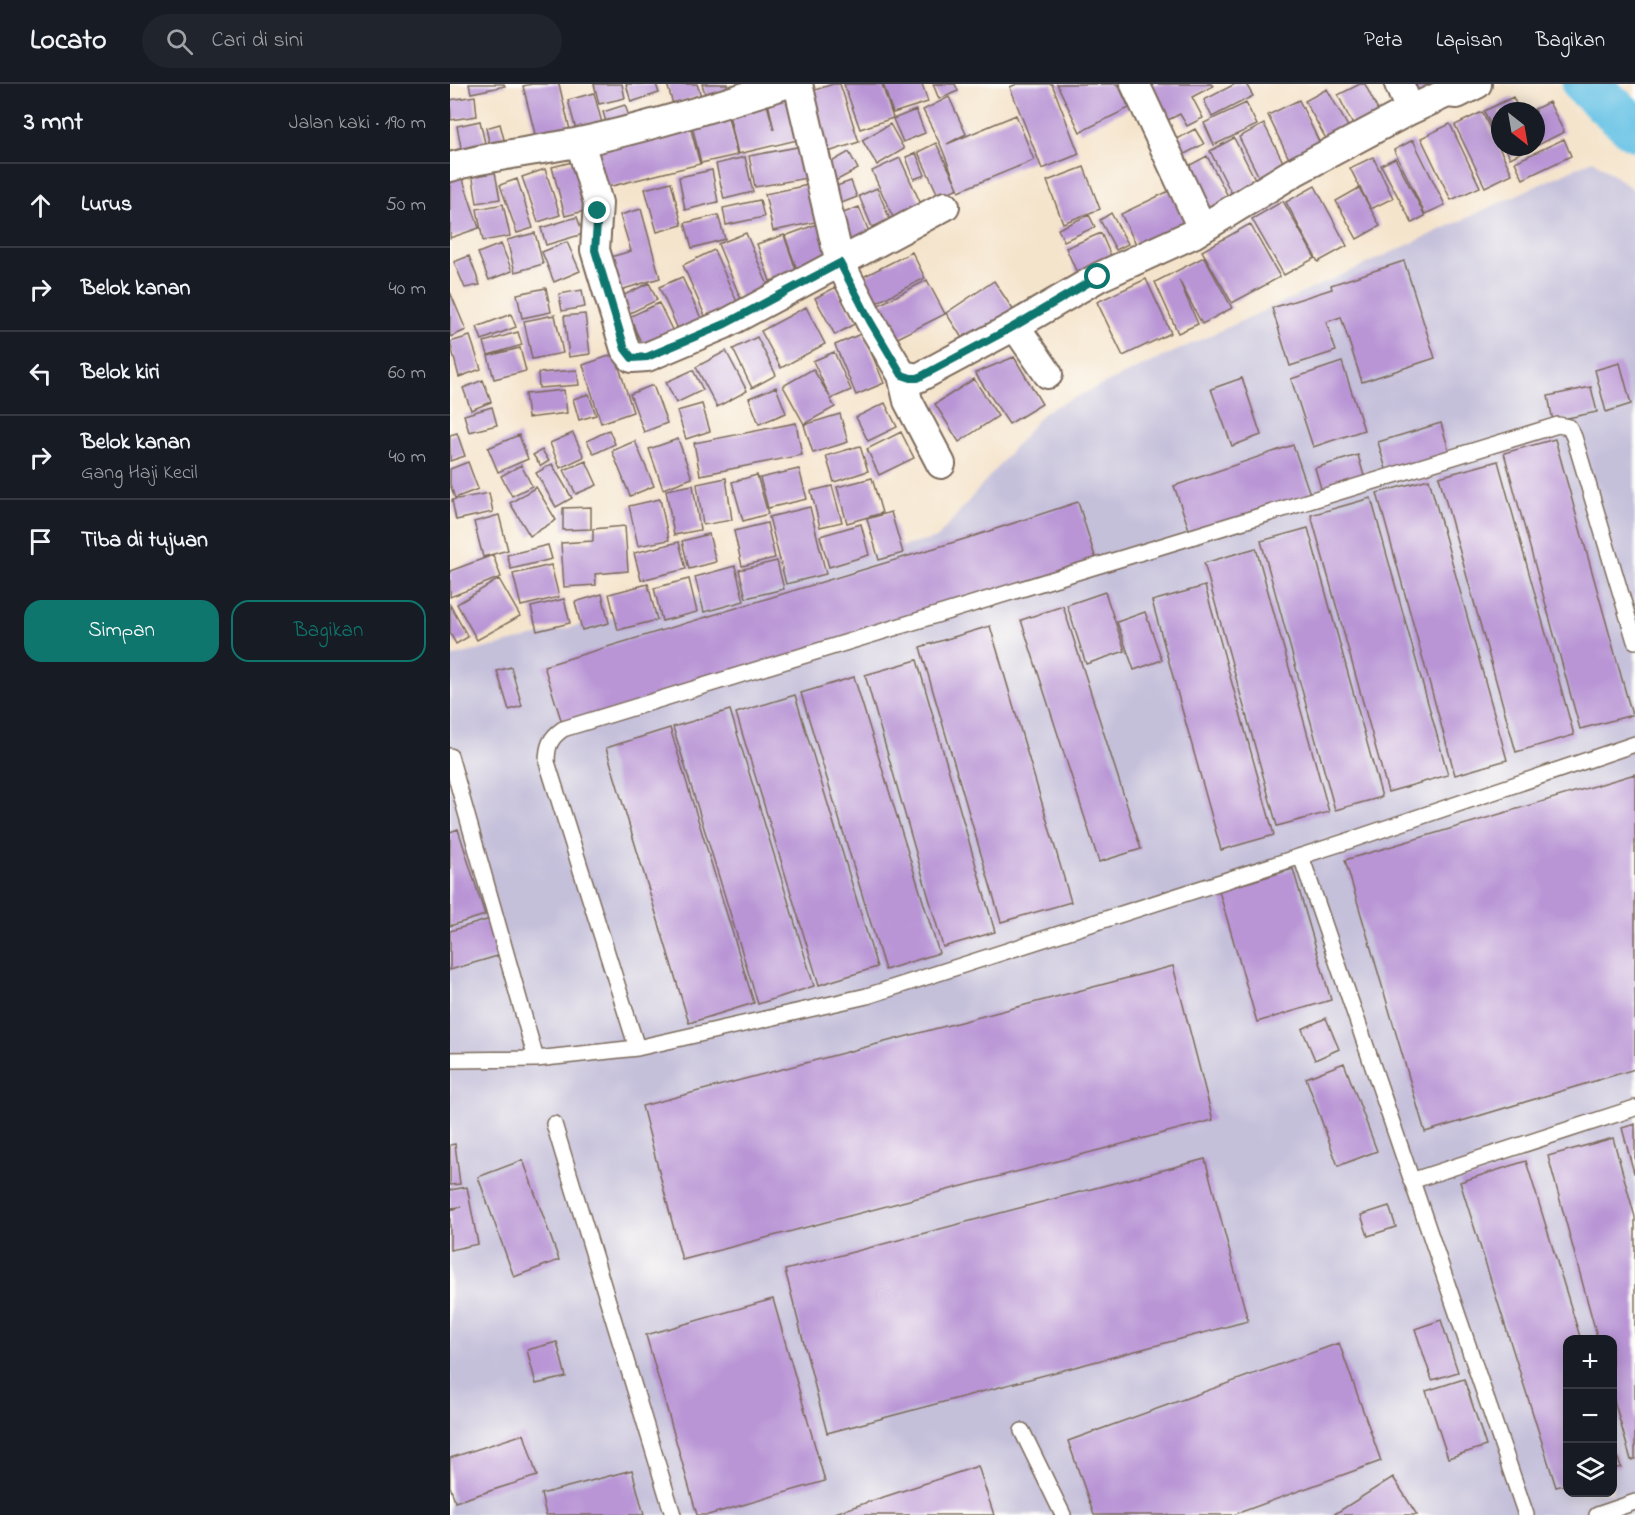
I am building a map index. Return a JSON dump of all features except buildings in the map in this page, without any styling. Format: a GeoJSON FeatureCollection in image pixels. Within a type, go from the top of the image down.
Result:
{"type":"FeatureCollection","features":[{"type":"Feature","properties":{"kind":"street"},"geometry":{"type":"LineString","coordinates":[[450,167],[476,160],[580,142],[786,84]]}},
{"type":"Feature","properties":{"kind":"street"},"geometry":{"type":"LineString","coordinates":[[798,84],[840,263],[870,321],[902,375],[908,401],[941,464]]}},
{"type":"Feature","properties":{"kind":"street"},"geometry":{"type":"LineString","coordinates":[[1136,84],[1202,228]]}},
{"type":"Feature","properties":{"kind":"street"},"geometry":{"type":"LineString","coordinates":[[1399,84],[1410,110]]}},
{"type":"Feature","properties":{"kind":"street"},"geometry":{"type":"LineString","coordinates":[[902,375],[918,378],[1013,327],[1098,277],[1184,238],[1294,172],[1410,110],[1447,93],[1456,94],[1477,84]]}},
{"type":"Feature","properties":{"kind":"street"},"geometry":{"type":"LineString","coordinates":[[580,142],[598,207],[595,250],[613,313],[628,354],[632,358],[647,357],[725,324],[945,206]]}},
{"type":"Feature","properties":{"kind":"street"},"geometry":{"type":"LineString","coordinates":[[1013,327],[1017,329],[1048,374]]}},
{"type":"Feature","properties":{"kind":"lane"},"geometry":{"type":"LineString","coordinates":[[637,1048],[547,762],[548,743],[562,729],[1558,425],[1569,427],[1574,437],[1635,642]]}},
{"type":"Feature","properties":{"kind":"lane"},"geometry":{"type":"LineString","coordinates":[[450,1060],[536,1059],[637,1048],[867,996],[1302,856],[1635,744]]}},
{"type":"Feature","properties":{"kind":"lane"},"geometry":{"type":"LineString","coordinates":[[450,756],[536,1059]]}},
{"type":"Feature","properties":{"kind":"lane"},"geometry":{"type":"LineString","coordinates":[[1302,856],[1526,1515]]}},
{"type":"Feature","properties":{"kind":"lane"},"geometry":{"type":"LineString","coordinates":[[1411,1180],[1635,1108]]}},
{"type":"Feature","properties":{"kind":"lane"},"geometry":{"type":"LineString","coordinates":[[554,1125],[673,1515]]}},
{"type":"Feature","properties":{"kind":"lane"},"geometry":{"type":"LineString","coordinates":[[1022,1431],[1063,1515]]}},
{"type":"Feature","properties":{"kind":"lane"},"geometry":{"type":"LineString","coordinates":[[1597,1515],[1635,1502]]}},
{"type":"Feature","properties":{"kind":"shaded area"},"geometry":{"type":"Polygon","coordinates":[[[1593,160],[1635,191],[1635,1515],[450,1515],[450,657],[937,538],[1045,411],[1593,160]]]}},
{"type":"Feature","properties":{"kind":"waterway"},"geometry":{"type":"LineString","coordinates":[[1585,84],[1635,128]]}},
{"type":"Feature","properties":{"kind":"route"},"geometry":{"type":"LineString","coordinates":[[598,211],[595,250],[625,349],[632,358],[638,359],[725,324],[840,263],[870,321],[902,375],[918,378],[1013,327],[1098,277]]}}]}
